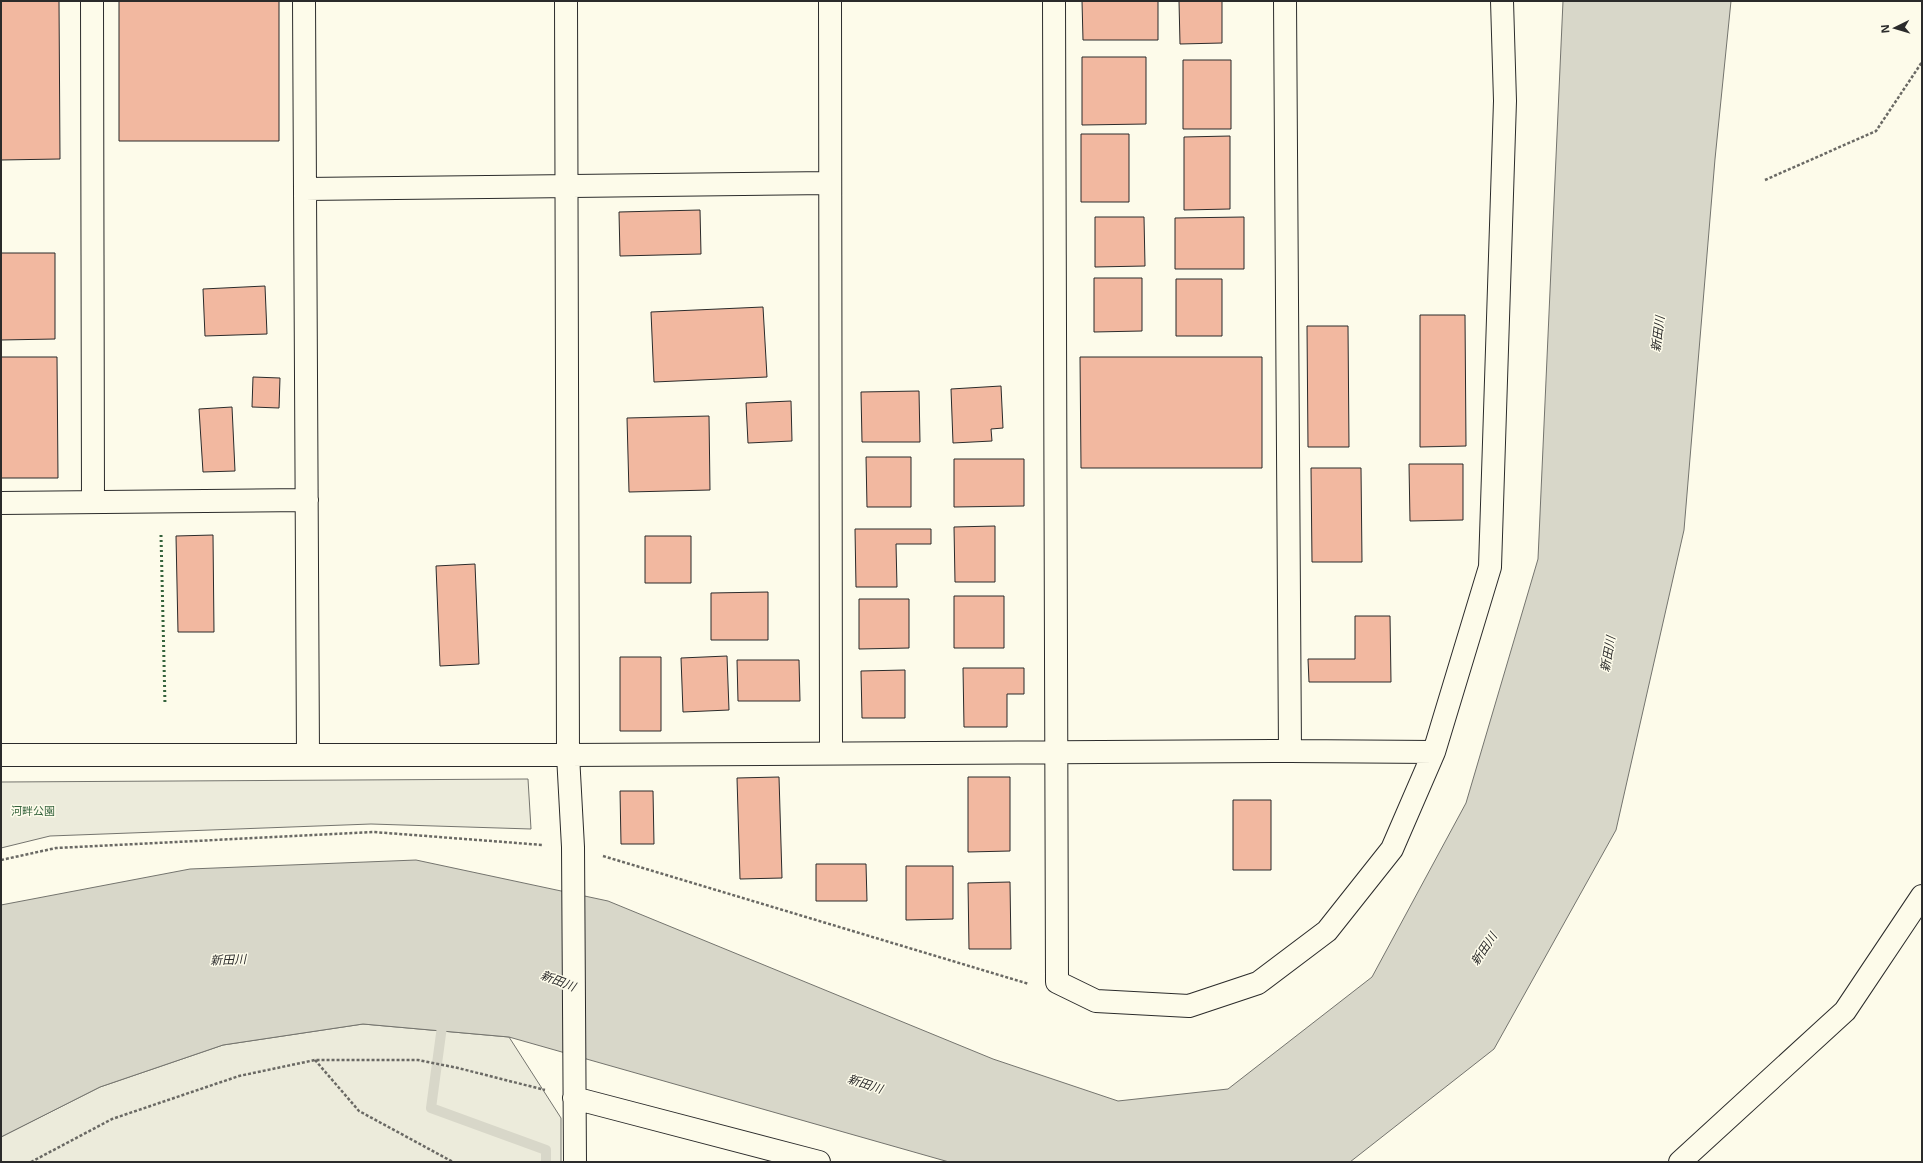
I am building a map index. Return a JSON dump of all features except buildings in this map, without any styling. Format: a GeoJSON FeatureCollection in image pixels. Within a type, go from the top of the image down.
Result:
{"type":"FeatureCollection","features":[{"type":"Feature","properties":{"kind":"street"},"geometry":{"type":"LineString","coordinates":[[92,1],[93,502]]}},
{"type":"Feature","properties":{"kind":"street"},"geometry":{"type":"LineString","coordinates":[[304,1],[308,754]]}},
{"type":"Feature","properties":{"kind":"street"},"geometry":{"type":"LineString","coordinates":[[566,1],[568,755],[573,847],[575,1162]]}},
{"type":"Feature","properties":{"kind":"street"},"geometry":{"type":"LineString","coordinates":[[830,1],[831,754]]}},
{"type":"Feature","properties":{"kind":"street"},"geometry":{"type":"LineString","coordinates":[[1054,1],[1057,982],[1096,1001],[1189,1006],[1258,982],[1327,931],[1392,849],[1434,752],[1490,567],[1505,101],[1502,1]]}},
{"type":"Feature","properties":{"kind":"street"},"geometry":{"type":"LineString","coordinates":[[1285,1],[1290,751]]}},
{"type":"Feature","properties":{"kind":"street"},"geometry":{"type":"LineString","coordinates":[[305,189],[830,183]]}},
{"type":"Feature","properties":{"kind":"street"},"geometry":{"type":"LineString","coordinates":[[1,503],[307,500]]}},
{"type":"Feature","properties":{"kind":"street"},"geometry":{"type":"LineString","coordinates":[[1,756],[308,754],[831,754],[1290,751],[1434,752]]}},
{"type":"Feature","properties":{"kind":"street"},"geometry":{"type":"LineString","coordinates":[[1680,1162],[1845,1012],[1922,896]]}},
{"type":"Feature","properties":{"kind":"street"},"geometry":{"type":"LineString","coordinates":[[574,1098],[819,1162]]}},
{"type":"Feature","properties":{"kind":"path"},"geometry":{"type":"LineString","coordinates":[[1765,180],[1876,131],[1922,62]]}},
{"type":"Feature","properties":{"kind":"path"},"geometry":{"type":"LineString","coordinates":[[1,860],[56,848],[374,832],[573,847],[1032,985],[1057,982]]}},
{"type":"Feature","properties":{"kind":"path"},"geometry":{"type":"LineString","coordinates":[[315,1060],[360,1112],[454,1162]]}},
{"type":"Feature","properties":{"kind":"path"},"geometry":{"type":"LineString","coordinates":[[31,1162],[112,1119],[239,1076],[315,1060],[418,1060],[458,1068],[574,1098]]}},
{"type":"Feature","properties":{"kind":"green space","name":"河畔公園"},"geometry":{"type":"Polygon","coordinates":[[[528,779],[531,829],[371,824],[50,836],[1,848],[1,782],[528,779]]]}},
{"type":"Feature","properties":{"kind":"green space"},"geometry":{"type":"Polygon","coordinates":[[[363,1024],[509,1037],[561,1118],[561,1162],[1,1162],[1,1137],[100,1087],[223,1045],[363,1024]]]}},
{"type":"Feature","properties":{"kind":"water","name":"新田川"},"geometry":{"type":"Polygon","coordinates":[[[1563,1],[1731,1],[1715,159],[1684,530],[1616,830],[1494,1049],[1350,1162],[949,1162],[509,1037],[363,1024],[223,1045],[100,1087],[1,1137],[1,905],[190,869],[416,860],[608,901],[993,1059],[1118,1101],[1228,1089],[1372,977],[1466,803],[1538,559],[1563,1]]]}},
{"type":"Feature","properties":{"kind":"waterway"},"geometry":{"type":"LineString","coordinates":[[443,1019],[431,1108],[546,1150],[546,1162]]}},
{"type":"Feature","properties":{"kind":"hedge"},"geometry":{"type":"LineString","coordinates":[[161,535],[165,705]]}}]}
